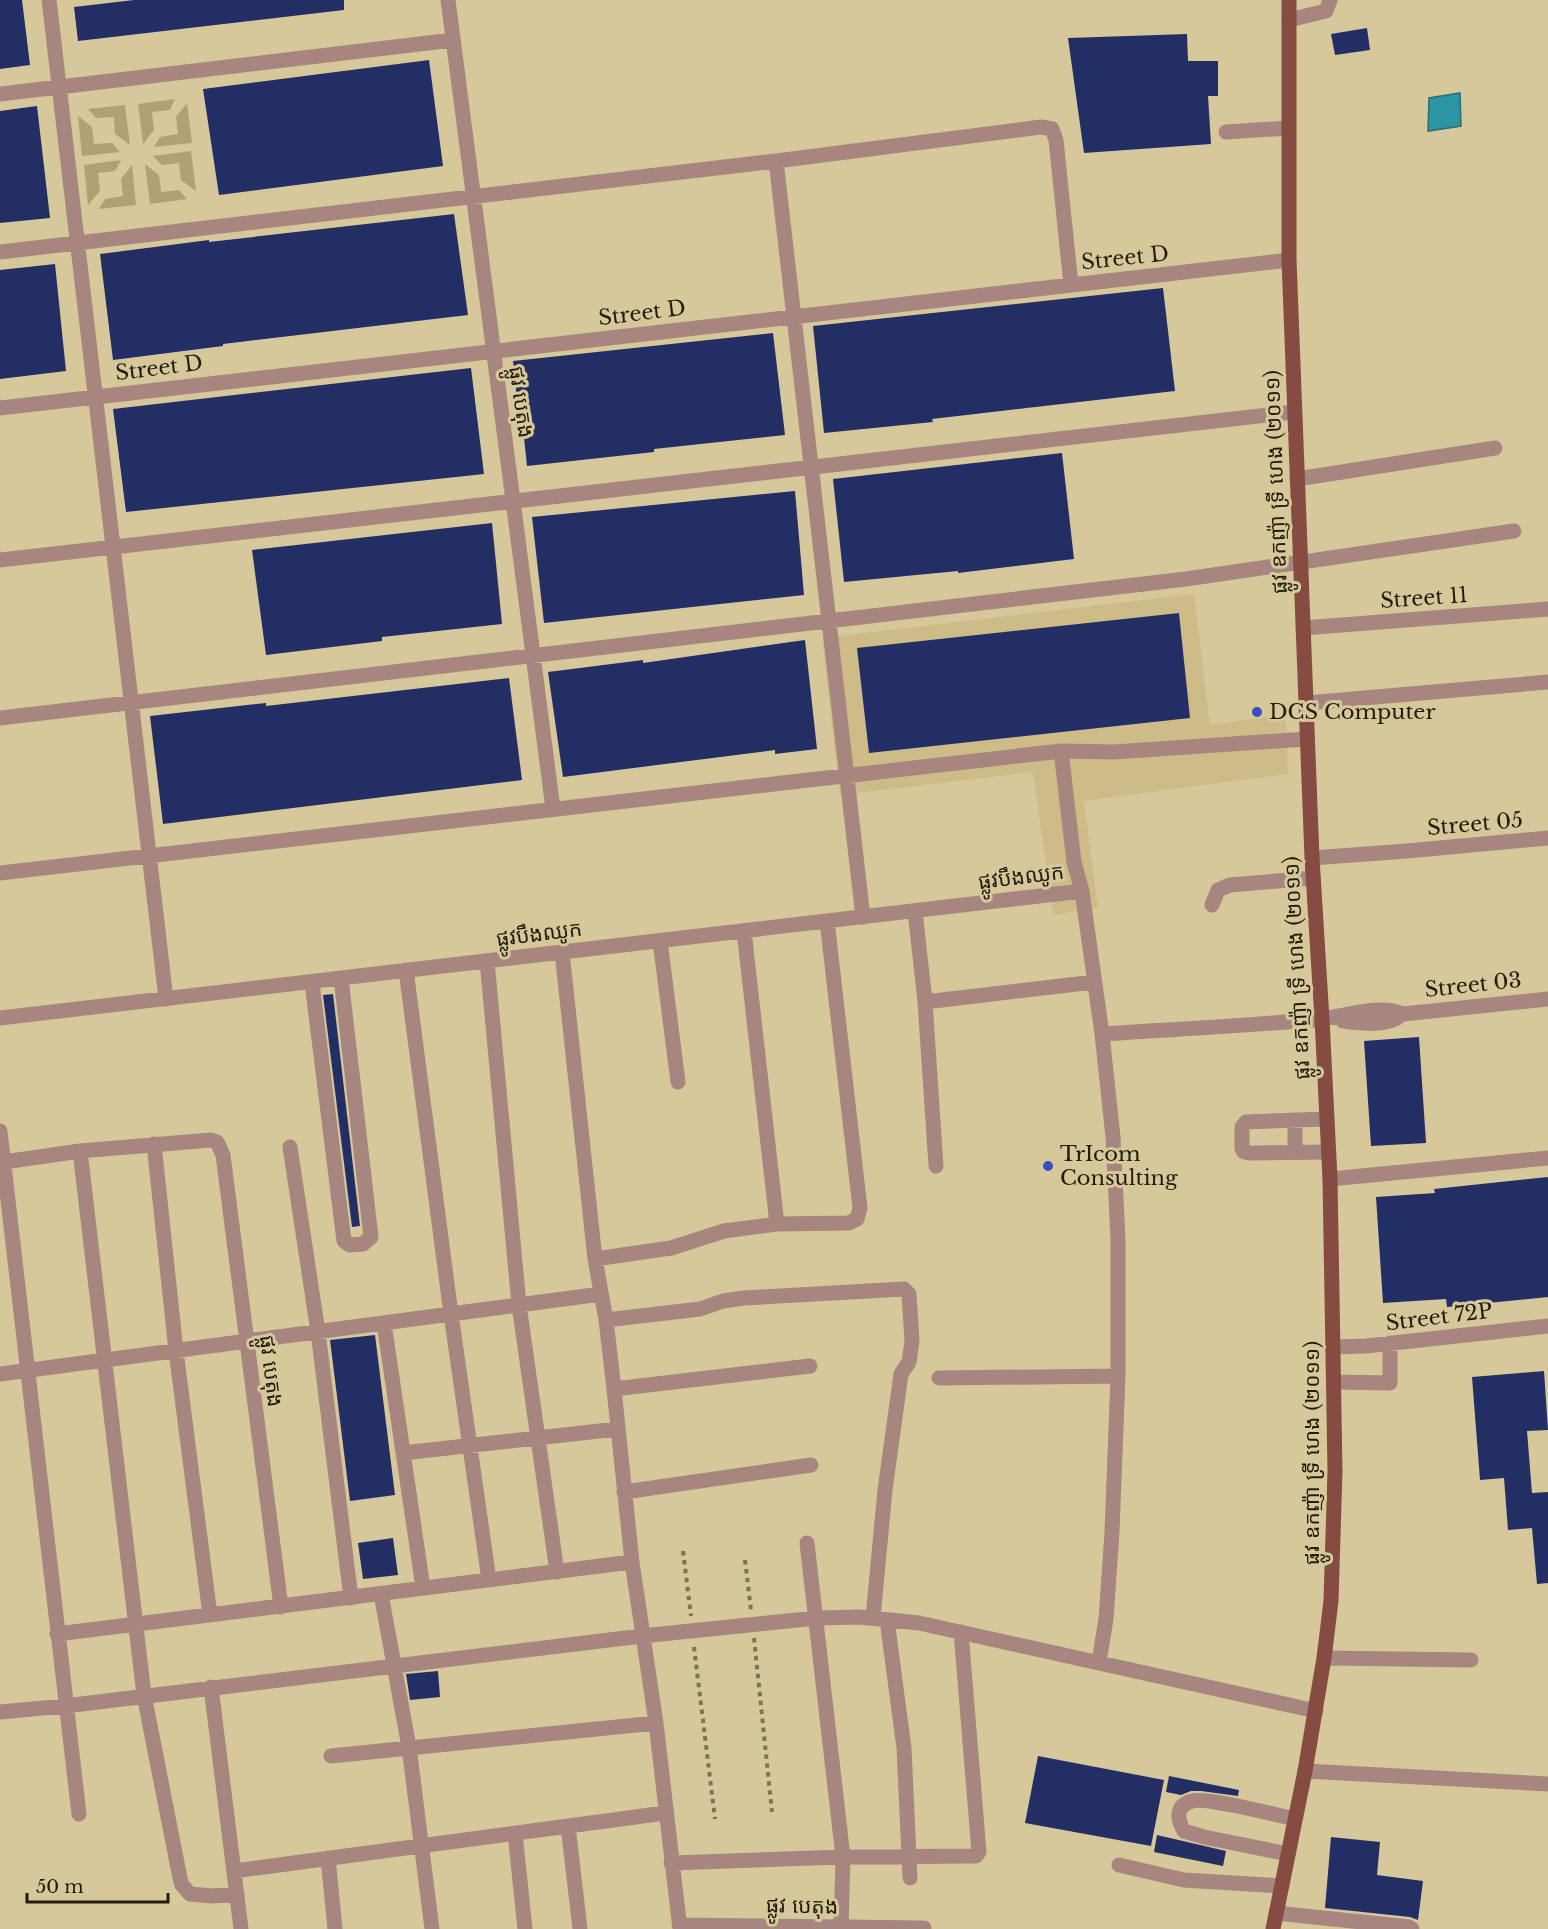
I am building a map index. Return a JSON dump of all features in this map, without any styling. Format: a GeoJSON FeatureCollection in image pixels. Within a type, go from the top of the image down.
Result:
{"type":"FeatureCollection","features":[{"type":"Feature","properties":{"kind":"main road","name":"ផ្លូវ ឧកញ៉ា ទ្រី ហេង (២០១១)"},"geometry":{"type":"LineString","coordinates":[[1273,1929],[1296,1819],[1324,1658],[1331,1600],[1335,1471],[1329,1152],[1312,858],[1289,260],[1289,0]]}},
{"type":"Feature","properties":{"kind":"street"},"geometry":{"type":"LineString","coordinates":[[49,0],[166,999]]}},
{"type":"Feature","properties":{"kind":"street","name":"ផ្លូវ បេតុង"},"geometry":{"type":"LineString","coordinates":[[448,0],[553,809]]}},
{"type":"Feature","properties":{"kind":"street"},"geometry":{"type":"LineString","coordinates":[[1289,20],[1326,11],[1330,0]]}},
{"type":"Feature","properties":{"kind":"street"},"geometry":{"type":"LineString","coordinates":[[0,94],[453,40]]}},
{"type":"Feature","properties":{"kind":"street"},"geometry":{"type":"LineString","coordinates":[[0,252],[776,161],[1041,127],[1052,129],[1056,140],[1071,285]]}},
{"type":"Feature","properties":{"kind":"street"},"geometry":{"type":"LineString","coordinates":[[1226,132],[1288,128]]}},
{"type":"Feature","properties":{"kind":"street"},"geometry":{"type":"LineString","coordinates":[[776,161],[863,917]]}},
{"type":"Feature","properties":{"kind":"street","name":"Street D"},"geometry":{"type":"LineString","coordinates":[[0,408],[1289,260]]}},
{"type":"Feature","properties":{"kind":"street"},"geometry":{"type":"LineString","coordinates":[[0,560],[1294,412]]}},
{"type":"Feature","properties":{"kind":"street"},"geometry":{"type":"LineString","coordinates":[[1297,479],[1495,448]]}},
{"type":"Feature","properties":{"kind":"street"},"geometry":{"type":"LineString","coordinates":[[0,718],[1174,581],[1514,531]]}},
{"type":"Feature","properties":{"kind":"street","name":"Street 11"},"geometry":{"type":"LineString","coordinates":[[1303,628],[1548,609]]}},
{"type":"Feature","properties":{"kind":"street"},"geometry":{"type":"LineString","coordinates":[[1306,703],[1548,682]]}},
{"type":"Feature","properties":{"kind":"street"},"geometry":{"type":"LineString","coordinates":[[0,873],[1061,751],[1113,752],[1307,739]]}},
{"type":"Feature","properties":{"kind":"street"},"geometry":{"type":"LineString","coordinates":[[1061,751],[1074,862],[1082,891],[1102,1034],[1113,1137],[1118,1239],[1118,1376],[1113,1532],[1106,1619],[1099,1662]]}},
{"type":"Feature","properties":{"kind":"street","name":"Street 05"},"geometry":{"type":"LineString","coordinates":[[1312,858],[1548,838]]}},
{"type":"Feature","properties":{"kind":"street"},"geometry":{"type":"LineString","coordinates":[[1212,905],[1218,890],[1230,885],[1313,878]]}},
{"type":"Feature","properties":{"kind":"street","name":"ផ្លូវបឹងឈូក"},"geometry":{"type":"LineString","coordinates":[[0,1018],[1082,891]]}},
{"type":"Feature","properties":{"kind":"street"},"geometry":{"type":"LineString","coordinates":[[915,911],[925,1002],[936,1166]]}},
{"type":"Feature","properties":{"kind":"street"},"geometry":{"type":"LineString","coordinates":[[596,1259],[670,1248],[724,1231],[777,1224],[849,1223],[857,1219],[860,1208],[827,921]]}},
{"type":"Feature","properties":{"kind":"street"},"geometry":{"type":"LineString","coordinates":[[744,931],[777,1224]]}},
{"type":"Feature","properties":{"kind":"street"},"geometry":{"type":"LineString","coordinates":[[660,940],[678,1082]]}},
{"type":"Feature","properties":{"kind":"street"},"geometry":{"type":"LineString","coordinates":[[562,952],[596,1259],[614,1389],[632,1562],[656,1723],[680,1927]]}},
{"type":"Feature","properties":{"kind":"street"},"geometry":{"type":"LineString","coordinates":[[487,961],[519,1305],[557,1572]]}},
{"type":"Feature","properties":{"kind":"street"},"geometry":{"type":"LineString","coordinates":[[406,970],[489,1580]]}},
{"type":"Feature","properties":{"kind":"street"},"geometry":{"type":"LineString","coordinates":[[312,983],[344,1240],[350,1245],[363,1244],[371,1237],[341,978]]}},
{"type":"Feature","properties":{"kind":"street"},"geometry":{"type":"LineString","coordinates":[[925,1002],[1094,982]]}},
{"type":"Feature","properties":{"kind":"street","name":"Street 03"},"geometry":{"type":"LineString","coordinates":[[1102,1034],[1322,1019],[1365,1023],[1395,1020],[1402,1014],[1548,999]]}},
{"type":"Feature","properties":{"kind":"street"},"geometry":{"type":"LineString","coordinates":[[1327,1119],[1243,1124],[1242,1149],[1249,1153],[1329,1152]]}},
{"type":"Feature","properties":{"kind":"street"},"geometry":{"type":"LineString","coordinates":[[1295,1120],[1295,1152]]}},
{"type":"Feature","properties":{"kind":"street"},"geometry":{"type":"LineString","coordinates":[[0,1131],[79,1814]]}},
{"type":"Feature","properties":{"kind":"street","name":"ផ្លូវ បេតុង"},"geometry":{"type":"LineString","coordinates":[[154,1144],[211,1140],[217,1142],[223,1155],[281,1606]]}},
{"type":"Feature","properties":{"kind":"street"},"geometry":{"type":"LineString","coordinates":[[4,1162],[80,1151],[154,1144],[176,1351],[210,1615]]}},
{"type":"Feature","properties":{"kind":"street"},"geometry":{"type":"LineString","coordinates":[[290,1147],[318,1332],[351,1598]]}},
{"type":"Feature","properties":{"kind":"street"},"geometry":{"type":"LineString","coordinates":[[80,1151],[144,1695],[182,1885],[190,1894],[212,1896],[237,1893]]}},
{"type":"Feature","properties":{"kind":"street"},"geometry":{"type":"LineString","coordinates":[[1330,1179],[1548,1158]]}},
{"type":"Feature","properties":{"kind":"street"},"geometry":{"type":"LineString","coordinates":[[606,1320],[700,1309],[723,1301],[780,1294],[904,1289],[909,1294],[912,1341],[909,1362],[901,1374],[885,1490],[880,1619],[904,1748],[910,1878]]}},
{"type":"Feature","properties":{"kind":"street"},"geometry":{"type":"LineString","coordinates":[[0,1374],[601,1294]]}},
{"type":"Feature","properties":{"kind":"street"},"geometry":{"type":"LineString","coordinates":[[384,1323],[423,1588]]}},
{"type":"Feature","properties":{"kind":"street","name":"Street 72P"},"geometry":{"type":"LineString","coordinates":[[1334,1347],[1390,1344],[1548,1326]]}},
{"type":"Feature","properties":{"kind":"street"},"geometry":{"type":"LineString","coordinates":[[1334,1382],[1390,1383],[1390,1344]]}},
{"type":"Feature","properties":{"kind":"street"},"geometry":{"type":"LineString","coordinates":[[614,1389],[810,1366]]}},
{"type":"Feature","properties":{"kind":"street"},"geometry":{"type":"LineString","coordinates":[[939,1378],[1118,1376]]}},
{"type":"Feature","properties":{"kind":"street"},"geometry":{"type":"LineString","coordinates":[[403,1453],[617,1430]]}},
{"type":"Feature","properties":{"kind":"street"},"geometry":{"type":"LineString","coordinates":[[624,1492],[811,1465]]}},
{"type":"Feature","properties":{"kind":"street"},"geometry":{"type":"LineString","coordinates":[[807,1544],[843,1857],[842,1928]]}},
{"type":"Feature","properties":{"kind":"street"},"geometry":{"type":"LineString","coordinates":[[57,1634],[632,1562]]}},
{"type":"Feature","properties":{"kind":"street"},"geometry":{"type":"LineString","coordinates":[[381,1594],[409,1747],[432,1929]]}},
{"type":"Feature","properties":{"kind":"street"},"geometry":{"type":"LineString","coordinates":[[0,1712],[692,1630],[816,1618],[880,1619],[920,1623],[1316,1711]]}},
{"type":"Feature","properties":{"kind":"street"},"geometry":{"type":"LineString","coordinates":[[671,1863],[843,1857],[976,1856],[979,1852],[961,1632]]}},
{"type":"Feature","properties":{"kind":"street"},"geometry":{"type":"LineString","coordinates":[[1324,1658],[1471,1660]]}},
{"type":"Feature","properties":{"kind":"street"},"geometry":{"type":"LineString","coordinates":[[211,1687],[241,1929]]}},
{"type":"Feature","properties":{"kind":"street"},"geometry":{"type":"LineString","coordinates":[[331,1756],[656,1723]]}},
{"type":"Feature","properties":{"kind":"street"},"geometry":{"type":"LineString","coordinates":[[1305,1771],[1548,1784]]}},
{"type":"Feature","properties":{"kind":"street"},"geometry":{"type":"LineString","coordinates":[[1288,1854],[1184,1831],[1178,1820],[1178,1814],[1181,1808],[1192,1801],[1296,1819]]}},
{"type":"Feature","properties":{"kind":"street"},"geometry":{"type":"LineString","coordinates":[[234,1871],[665,1813]]}},
{"type":"Feature","properties":{"kind":"street"},"geometry":{"type":"LineString","coordinates":[[568,1826],[580,1929]]}},
{"type":"Feature","properties":{"kind":"street"},"geometry":{"type":"LineString","coordinates":[[515,1833],[525,1929]]}},
{"type":"Feature","properties":{"kind":"street"},"geometry":{"type":"LineString","coordinates":[[328,1858],[335,1929]]}},
{"type":"Feature","properties":{"kind":"street"},"geometry":{"type":"LineString","coordinates":[[1119,1865],[1184,1880],[1282,1886]]}},
{"type":"Feature","properties":{"kind":"street"},"geometry":{"type":"LineString","coordinates":[[1276,1913],[1412,1929]]}},
{"type":"Feature","properties":{"kind":"street","name":"ផ្លូវ បេតុង"},"geometry":{"type":"LineString","coordinates":[[680,1927],[924,1928]]}},
{"type":"Feature","properties":{"kind":"path"},"geometry":{"type":"LineString","coordinates":[[683,1551],[715,1819]]}},
{"type":"Feature","properties":{"kind":"path"},"geometry":{"type":"LineString","coordinates":[[745,1560],[772,1812]]}},
{"type":"Feature","properties":{"kind":"shaded area"},"geometry":{"type":"Polygon","coordinates":[[[175,99],[170,110],[152,112],[154,130],[143,144],[138,104],[175,99]]]}},
{"type":"Feature","properties":{"kind":"shaded area"},"geometry":{"type":"Polygon","coordinates":[[[187,103],[192,143],[154,147],[160,137],[178,134],[176,117],[187,103]]]}},
{"type":"Feature","properties":{"kind":"shaded area"},"geometry":{"type":"Polygon","coordinates":[[[125,105],[130,145],[115,134],[114,117],[96,118],[88,109],[125,105]]]}},
{"type":"Feature","properties":{"kind":"shaded area"},"geometry":{"type":"Polygon","coordinates":[[[78,116],[92,127],[94,144],[112,143],[120,152],[82,156],[78,116]]]}},
{"type":"Feature","properties":{"kind":"shaded area"},"geometry":{"type":"Polygon","coordinates":[[[191,151],[196,191],[181,180],[179,163],[162,165],[153,156],[191,151]]]}},
{"type":"Feature","properties":{"kind":"shaded area"},"geometry":{"type":"Polygon","coordinates":[[[121,160],[115,171],[98,173],[100,191],[88,205],[84,165],[121,160]]]}},
{"type":"Feature","properties":{"kind":"shaded area"},"geometry":{"type":"Polygon","coordinates":[[[145,164],[159,175],[161,192],[179,190],[187,199],[150,204],[145,164]]]}},
{"type":"Feature","properties":{"kind":"shaded area"},"geometry":{"type":"Polygon","coordinates":[[[132,165],[136,205],[99,209],[105,199],[123,196],[121,179],[132,165]]]}},
{"type":"Feature","properties":{"kind":"shaded area"},"geometry":{"type":"Polygon","coordinates":[[[1194,594],[1210,725],[1286,714],[1288,774],[1084,801],[1098,908],[1053,915],[1033,772],[840,795],[822,638],[1194,594]]]}},
{"type":"Feature","properties":{"kind":"water"},"geometry":{"type":"Polygon","coordinates":[[[1460,93],[1461,126],[1428,131],[1429,98],[1460,93]]]}},
{"type":"Feature","properties":{"kind":"building"},"geometry":{"type":"Polygon","coordinates":[[[0,0],[22,0],[30,65],[0,69],[0,0]]]}},
{"type":"Feature","properties":{"kind":"building"},"geometry":{"type":"Polygon","coordinates":[[[134,0],[344,0],[344,10],[78,41],[74,7],[134,0]]]}},
{"type":"Feature","properties":{"kind":"building"},"geometry":{"type":"Polygon","coordinates":[[[1367,28],[1370,50],[1335,55],[1331,34],[1367,28]]]}},
{"type":"Feature","properties":{"kind":"building"},"geometry":{"type":"Polygon","coordinates":[[[1187,34],[1188,61],[1218,61],[1218,96],[1208,96],[1211,144],[1084,153],[1068,38],[1187,34]]]}},
{"type":"Feature","properties":{"kind":"building"},"geometry":{"type":"Polygon","coordinates":[[[429,60],[443,166],[219,195],[203,89],[429,60]]]}},
{"type":"Feature","properties":{"kind":"building"},"geometry":{"type":"Polygon","coordinates":[[[37,106],[50,218],[0,223],[0,111],[37,106]]]}},
{"type":"Feature","properties":{"kind":"building"},"geometry":{"type":"Polygon","coordinates":[[[454,214],[468,315],[223,344],[223,346],[113,360],[100,254],[454,214]]]}},
{"type":"Feature","properties":{"kind":"building"},"geometry":{"type":"Polygon","coordinates":[[[55,264],[66,371],[0,379],[0,270],[55,264]]]}},
{"type":"Feature","properties":{"kind":"building"},"geometry":{"type":"Polygon","coordinates":[[[1163,288],[1175,391],[932,419],[933,422],[824,433],[813,326],[1163,288]]]}},
{"type":"Feature","properties":{"kind":"building"},"geometry":{"type":"Polygon","coordinates":[[[773,333],[785,435],[527,466],[513,361],[773,333]]]}},
{"type":"Feature","properties":{"kind":"building"},"geometry":{"type":"Polygon","coordinates":[[[471,368],[484,474],[126,512],[113,409],[471,368]]]}},
{"type":"Feature","properties":{"kind":"building"},"geometry":{"type":"Polygon","coordinates":[[[1062,453],[1074,559],[958,573],[958,571],[844,582],[833,479],[1062,453]]]}},
{"type":"Feature","properties":{"kind":"building"},"geometry":{"type":"Polygon","coordinates":[[[795,491],[804,595],[544,623],[532,517],[795,491]]]}},
{"type":"Feature","properties":{"kind":"building"},"geometry":{"type":"Polygon","coordinates":[[[492,523],[502,624],[382,637],[382,641],[266,655],[252,550],[492,523]]]}},
{"type":"Feature","properties":{"kind":"building"},"geometry":{"type":"Polygon","coordinates":[[[1179,613],[1190,718],[869,753],[857,648],[1179,613]]]}},
{"type":"Feature","properties":{"kind":"building"},"geometry":{"type":"Polygon","coordinates":[[[805,640],[817,749],[775,754],[775,750],[563,777],[548,672],[643,660],[643,663],[805,640]]]}},
{"type":"Feature","properties":{"kind":"building"},"geometry":{"type":"Polygon","coordinates":[[[509,678],[522,780],[163,824],[150,716],[266,703],[266,706],[509,678]]]}},
{"type":"Feature","properties":{"kind":"building"},"geometry":{"type":"Polygon","coordinates":[[[333,994],[360,1226],[352,1227],[323,995],[333,994]]]}},
{"type":"Feature","properties":{"kind":"building"},"geometry":{"type":"Polygon","coordinates":[[[1419,1037],[1426,1143],[1371,1146],[1364,1041],[1419,1037]]]}},
{"type":"Feature","properties":{"kind":"building"},"geometry":{"type":"Polygon","coordinates":[[[1548,1177],[1548,1297],[1447,1307],[1446,1299],[1383,1303],[1376,1197],[1435,1193],[1434,1189],[1548,1177]]]}},
{"type":"Feature","properties":{"kind":"building"},"geometry":{"type":"Polygon","coordinates":[[[375,1335],[395,1495],[350,1501],[330,1340],[375,1335]]]}},
{"type":"Feature","properties":{"kind":"building"},"geometry":{"type":"Polygon","coordinates":[[[1544,1371],[1548,1430],[1527,1431],[1532,1493],[1548,1492],[1548,1583],[1537,1584],[1532,1528],[1508,1530],[1504,1478],[1480,1480],[1472,1377],[1544,1371]]]}},
{"type":"Feature","properties":{"kind":"building"},"geometry":{"type":"Polygon","coordinates":[[[393,1538],[398,1575],[363,1579],[358,1543],[393,1538]]]}},
{"type":"Feature","properties":{"kind":"building"},"geometry":{"type":"Polygon","coordinates":[[[438,1671],[440,1697],[410,1700],[406,1674],[438,1671]]]}},
{"type":"Feature","properties":{"kind":"building"},"geometry":{"type":"Polygon","coordinates":[[[1038,1756],[1164,1780],[1151,1846],[1025,1823],[1038,1756]]]}},
{"type":"Feature","properties":{"kind":"building"},"geometry":{"type":"Polygon","coordinates":[[[1169,1776],[1239,1790],[1238,1796],[1201,1791],[1191,1791],[1181,1795],[1166,1792],[1169,1776]]]}},
{"type":"Feature","properties":{"kind":"building"},"geometry":{"type":"Polygon","coordinates":[[[1157,1835],[1226,1851],[1223,1866],[1154,1852],[1157,1835]]]}},
{"type":"Feature","properties":{"kind":"building"},"geometry":{"type":"Polygon","coordinates":[[[1331,1837],[1380,1842],[1377,1875],[1423,1881],[1418,1920],[1410,1917],[1325,1908],[1331,1837]]]}},
{"type":"Feature","properties":{"kind":"place","name":"DCS Computer"},"geometry":{"type":"Point","coordinates":[1257,712]}},
{"type":"Feature","properties":{"kind":"place","name":"TrIcom Consulting"},"geometry":{"type":"Point","coordinates":[1048,1166]}}]}
